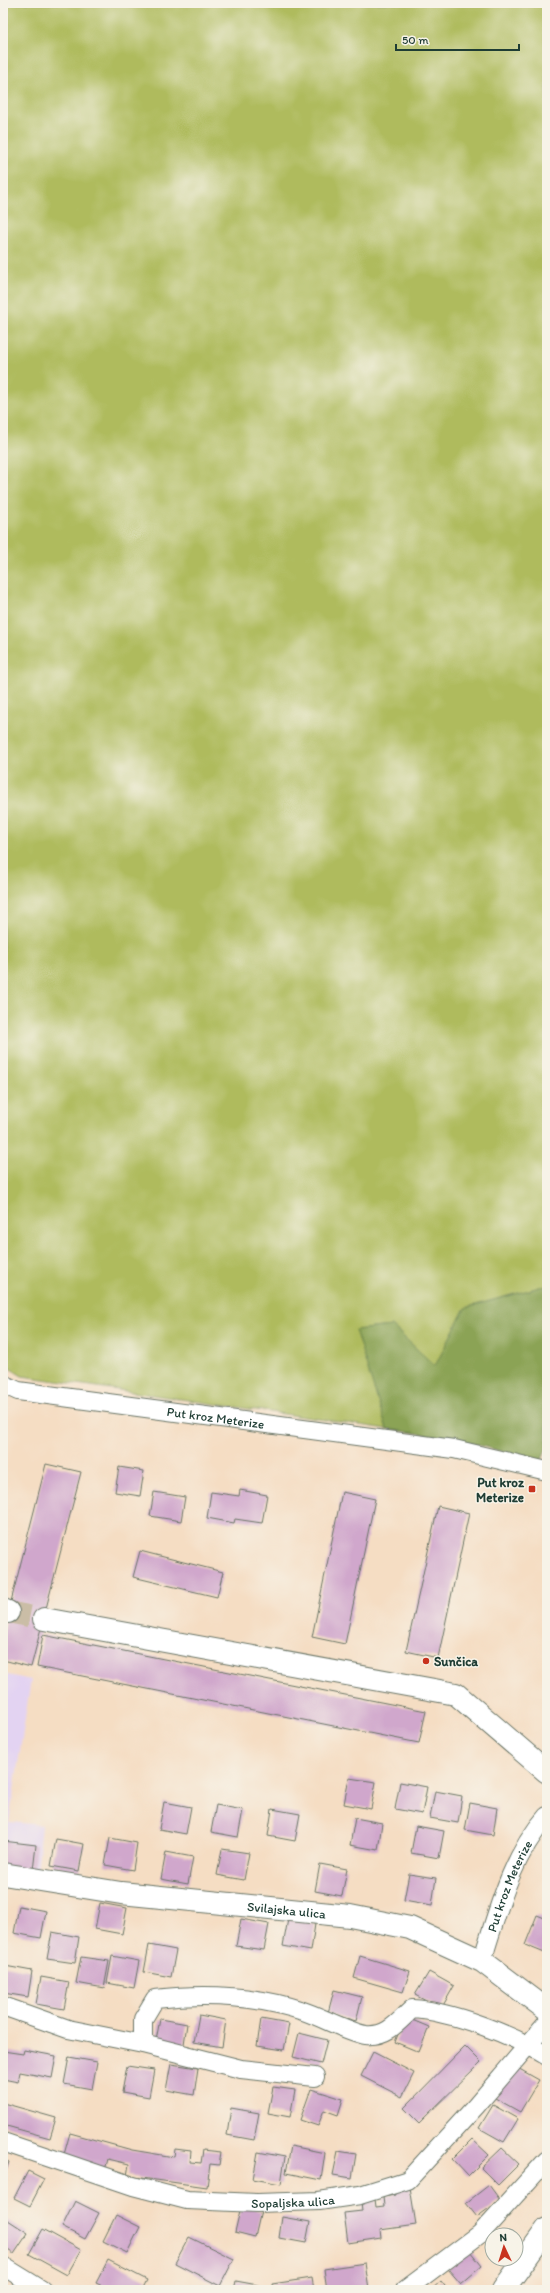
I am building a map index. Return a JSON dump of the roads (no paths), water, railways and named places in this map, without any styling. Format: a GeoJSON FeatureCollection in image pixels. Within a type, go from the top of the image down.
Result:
{"type":"FeatureCollection","features":[{"type":"Feature","properties":{"kind":"street","name":"Put kroz Meterize"},"geometry":{"type":"LineString","coordinates":[[3,1384],[18,1390],[454,1449],[547,1472]]}},
{"type":"Feature","properties":{"kind":"street"},"geometry":{"type":"LineString","coordinates":[[44,1619],[456,1694],[547,1772]]}},
{"type":"Feature","properties":{"kind":"street","name":"Put kroz Meterize"},"geometry":{"type":"LineString","coordinates":[[482,1961],[512,1870],[537,1828],[547,1816]]}},
{"type":"Feature","properties":{"kind":"street","name":"Svilajska ulica"},"geometry":{"type":"LineString","coordinates":[[3,1874],[121,1893],[350,1916],[410,1928],[482,1961],[547,2010]]}},
{"type":"Feature","properties":{"kind":"street"},"geometry":{"type":"LineString","coordinates":[[143,2044],[143,2019],[155,1999],[195,1994],[251,1998],[302,2011],[366,2034],[390,2031],[412,2009],[429,2010],[528,2044],[547,2056]]}},
{"type":"Feature","properties":{"kind":"street"},"geometry":{"type":"LineString","coordinates":[[3,2006],[68,2029],[143,2044],[241,2069],[315,2077]]}},
{"type":"Feature","properties":{"kind":"street","name":"Sopaljska ulica"},"geometry":{"type":"LineString","coordinates":[[3,2142],[133,2186],[187,2200],[257,2203],[311,2201],[360,2195],[408,2180],[476,2106],[547,2022]]}},
{"type":"Feature","properties":{"kind":"street"},"geometry":{"type":"LineString","coordinates":[[405,2290],[480,2234],[547,2160]]}},
{"type":"Feature","properties":{"kind":"street"},"geometry":{"type":"LineString","coordinates":[[504,2290],[547,2229]]}},
{"type":"Feature","properties":{"kind":"street"},"geometry":{"type":"LineString","coordinates":[[3,2266],[42,2290]]}},
{"type":"Feature","properties":{"kind":"tunnel"},"geometry":{"type":"LineString","coordinates":[[8,1612],[44,1619]]}},
{"type":"Feature","properties":{"kind":"place","name":"Put kroz Meterize"},"geometry":{"type":"Point","coordinates":[532,1489]}},
{"type":"Feature","properties":{"kind":"place","name":"Sunčica"},"geometry":{"type":"Point","coordinates":[426,1661]}}]}
